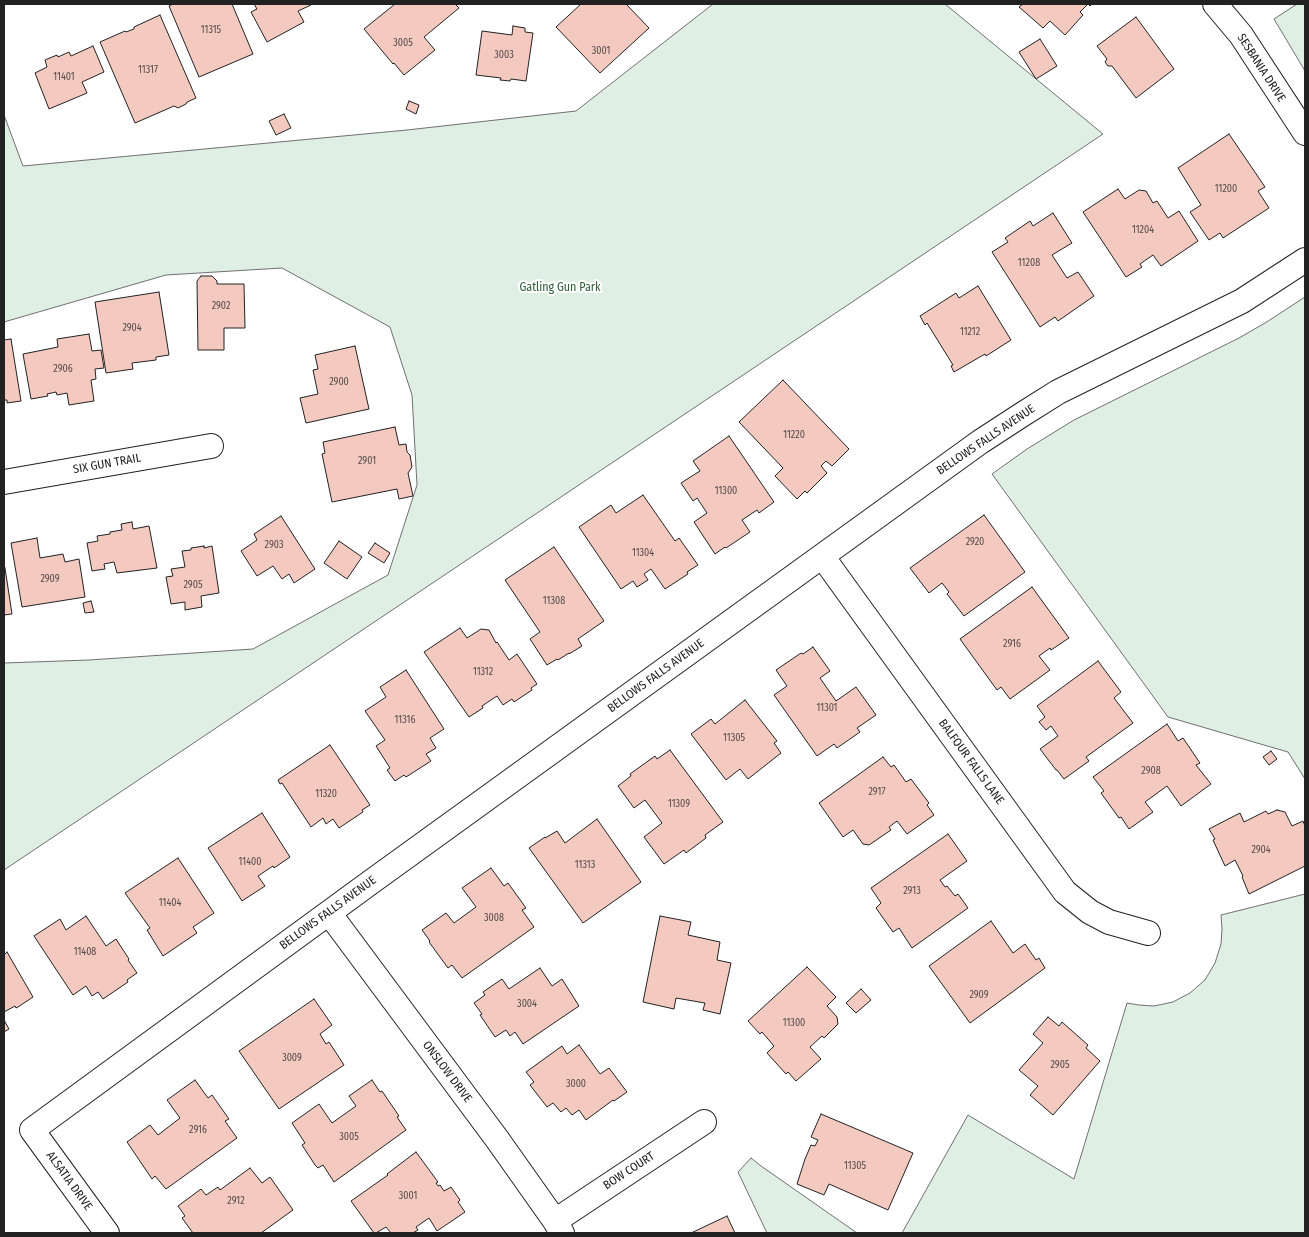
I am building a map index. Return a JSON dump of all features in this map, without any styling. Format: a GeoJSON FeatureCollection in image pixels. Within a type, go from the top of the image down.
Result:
{"type":"FeatureCollection","features":[{"type":"Feature","properties":{"kind":"street","name":"SESBANIA DRIVE"},"geometry":{"type":"LineString","coordinates":[[1215,4],[1240,35],[1305,133]]}},
{"type":"Feature","properties":{"kind":"street","name":"BELLOWS FALLS AVENUE"},"geometry":{"type":"LineString","coordinates":[[32,1130],[980,442],[1058,392],[1242,300],[1305,260]]}},
{"type":"Feature","properties":{"kind":"street","name":"SIX GUN TRAIL"},"geometry":{"type":"LineString","coordinates":[[4,482],[211,446]]}},
{"type":"Feature","properties":{"kind":"street","name":"BALFOUR FALLS LANE"},"geometry":{"type":"LineString","coordinates":[[822,556],[1065,892],[1090,912],[1109,922],[1148,933]]}},
{"type":"Feature","properties":{"kind":"street","name":"ONSLOW DRIVE"},"geometry":{"type":"LineString","coordinates":[[329,913],[497,1139],[558,1227]]}},
{"type":"Feature","properties":{"kind":"street","name":"BOW COURT"},"geometry":{"type":"LineString","coordinates":[[558,1227],[704,1122]]}},
{"type":"Feature","properties":{"kind":"street","name":"ALSATIA DRIVE"},"geometry":{"type":"LineString","coordinates":[[32,1130],[107,1233]]}},
{"type":"Feature","properties":{"kind":"green space","name":"Gatling Gun Park"},"geometry":{"type":"Polygon","coordinates":[[[713,4],[945,4],[1103,134],[4,870],[4,663],[89,660],[253,649],[388,575],[417,485],[412,395],[390,327],[282,268],[166,275],[4,322],[4,115],[23,166],[407,130],[576,111],[713,4]]]}},
{"type":"Feature","properties":{"kind":"green space"},"geometry":{"type":"Polygon","coordinates":[[[1297,4],[1305,4],[1305,71],[1274,19],[1297,4]]]}},
{"type":"Feature","properties":{"kind":"green space"},"geometry":{"type":"Polygon","coordinates":[[[1305,297],[1305,779],[1288,752],[1168,717],[992,474],[1027,449],[1074,420],[1239,338],[1305,297]]]}},
{"type":"Feature","properties":{"kind":"green space"},"geometry":{"type":"Polygon","coordinates":[[[1305,894],[1305,1233],[902,1233],[968,1115],[1074,1179],[1127,1003],[1154,1006],[1173,1002],[1190,993],[1205,980],[1215,963],[1221,944],[1221,915],[1305,894]]]}},
{"type":"Feature","properties":{"kind":"green space"},"geometry":{"type":"Polygon","coordinates":[[[751,1158],[857,1233],[767,1233],[738,1172],[751,1158]]]}},
{"type":"Feature","properties":{"kind":"building"},"geometry":{"type":"Polygon","coordinates":[[[173,4],[232,4],[253,54],[199,77],[169,6],[173,4]]]}},
{"type":"Feature","properties":{"kind":"building"},"geometry":{"type":"Polygon","coordinates":[[[254,4],[311,5],[298,11],[304,22],[267,42],[251,12],[257,9],[254,4]]]}},
{"type":"Feature","properties":{"kind":"building"},"geometry":{"type":"Polygon","coordinates":[[[395,4],[455,4],[459,8],[424,37],[435,50],[404,75],[364,29],[395,4]]]}},
{"type":"Feature","properties":{"kind":"building"},"geometry":{"type":"Polygon","coordinates":[[[581,4],[626,4],[649,28],[600,73],[556,27],[581,4]]]}},
{"type":"Feature","properties":{"kind":"building"},"geometry":{"type":"Polygon","coordinates":[[[1023,4],[1088,4],[1080,12],[1083,15],[1065,35],[1050,21],[1043,28],[1019,7],[1023,4]]]}},
{"type":"Feature","properties":{"kind":"building"},"geometry":{"type":"Polygon","coordinates":[[[160,15],[196,98],[178,108],[174,106],[135,123],[100,42],[134,29],[134,27],[160,15]]]}},
{"type":"Feature","properties":{"kind":"building"},"geometry":{"type":"Polygon","coordinates":[[[1136,17],[1174,69],[1136,98],[1112,66],[1108,66],[1105,62],[1107,59],[1097,46],[1136,17]]]}},
{"type":"Feature","properties":{"kind":"building"},"geometry":{"type":"Polygon","coordinates":[[[513,26],[525,28],[525,32],[533,33],[526,81],[500,80],[501,78],[476,75],[482,31],[512,35],[513,26]]]}},
{"type":"Feature","properties":{"kind":"building"},"geometry":{"type":"Polygon","coordinates":[[[1040,39],[1057,66],[1036,79],[1019,52],[1040,39]]]}},
{"type":"Feature","properties":{"kind":"building"},"geometry":{"type":"Polygon","coordinates":[[[93,46],[104,72],[82,82],[87,93],[49,109],[35,73],[47,67],[45,60],[69,52],[71,56],[93,46]]]}},
{"type":"Feature","properties":{"kind":"building"},"geometry":{"type":"Polygon","coordinates":[[[409,101],[419,105],[416,114],[406,109],[409,101]]]}},
{"type":"Feature","properties":{"kind":"building"},"geometry":{"type":"Polygon","coordinates":[[[284,114],[291,128],[276,135],[269,121],[284,114]]]}},
{"type":"Feature","properties":{"kind":"building"},"geometry":{"type":"Polygon","coordinates":[[[1229,134],[1265,187],[1258,191],[1269,208],[1223,238],[1220,233],[1209,240],[1190,212],[1201,205],[1178,168],[1229,134]]]}},
{"type":"Feature","properties":{"kind":"building"},"geometry":{"type":"Polygon","coordinates":[[[1118,189],[1125,199],[1139,190],[1146,191],[1153,203],[1157,201],[1168,218],[1179,211],[1198,241],[1161,266],[1153,255],[1140,264],[1142,267],[1126,277],[1083,212],[1118,189]]]}},
{"type":"Feature","properties":{"kind":"building"},"geometry":{"type":"Polygon","coordinates":[[[1053,213],[1072,243],[1052,255],[1067,278],[1078,272],[1094,296],[1058,321],[1055,317],[1040,327],[992,252],[1008,242],[1005,238],[1030,221],[1033,226],[1053,213]]]}},
{"type":"Feature","properties":{"kind":"building"},"geometry":{"type":"Polygon","coordinates":[[[201,276],[212,276],[217,281],[217,284],[244,284],[245,328],[224,328],[224,350],[198,350],[197,281],[201,276]]]}},
{"type":"Feature","properties":{"kind":"building"},"geometry":{"type":"Polygon","coordinates":[[[978,286],[1011,340],[986,356],[985,354],[954,372],[951,366],[953,365],[927,323],[925,325],[920,316],[956,293],[959,298],[978,286]]]}},
{"type":"Feature","properties":{"kind":"building"},"geometry":{"type":"Polygon","coordinates":[[[159,292],[169,355],[156,357],[156,360],[132,363],[133,369],[106,373],[95,302],[159,292]]]}},
{"type":"Feature","properties":{"kind":"building"},"geometry":{"type":"Polygon","coordinates":[[[89,334],[92,351],[101,350],[104,368],[95,369],[96,379],[91,380],[94,401],[69,405],[67,393],[57,395],[56,392],[47,394],[48,396],[31,399],[23,354],[58,347],[57,339],[89,334]]]}},
{"type":"Feature","properties":{"kind":"building"},"geometry":{"type":"Polygon","coordinates":[[[11,339],[21,401],[7,403],[7,400],[4,400],[4,340],[11,339]]]}},
{"type":"Feature","properties":{"kind":"building"},"geometry":{"type":"Polygon","coordinates":[[[355,346],[369,409],[306,423],[300,398],[318,394],[313,370],[318,369],[315,355],[355,346]]]}},
{"type":"Feature","properties":{"kind":"building"},"geometry":{"type":"Polygon","coordinates":[[[783,380],[849,449],[832,466],[826,461],[821,466],[827,473],[807,493],[805,491],[797,499],[775,476],[783,468],[739,422],[783,380]]]}},
{"type":"Feature","properties":{"kind":"building"},"geometry":{"type":"Polygon","coordinates":[[[395,427],[399,445],[406,444],[407,452],[410,455],[412,467],[408,473],[413,496],[399,499],[397,489],[332,502],[322,454],[325,453],[323,442],[395,427]]]}},
{"type":"Feature","properties":{"kind":"building"},"geometry":{"type":"Polygon","coordinates":[[[729,436],[774,502],[759,513],[757,510],[742,520],[750,532],[715,554],[694,522],[707,513],[697,498],[693,501],[681,483],[700,471],[693,461],[729,436]]]}},
{"type":"Feature","properties":{"kind":"building"},"geometry":{"type":"Polygon","coordinates":[[[643,495],[675,541],[679,538],[698,565],[665,589],[651,569],[644,574],[648,580],[637,587],[633,581],[621,589],[579,527],[611,505],[616,513],[643,495]]]}},
{"type":"Feature","properties":{"kind":"building"},"geometry":{"type":"Polygon","coordinates":[[[984,515],[1025,572],[964,616],[947,594],[949,592],[942,583],[929,593],[910,568],[984,515]]]}},
{"type":"Feature","properties":{"kind":"building"},"geometry":{"type":"Polygon","coordinates":[[[281,516],[315,569],[294,583],[289,574],[282,579],[273,566],[257,576],[241,551],[257,540],[254,534],[281,516]]]}},
{"type":"Feature","properties":{"kind":"building"},"geometry":{"type":"Polygon","coordinates":[[[132,522],[133,529],[149,526],[157,568],[117,573],[114,562],[104,564],[105,569],[92,571],[87,543],[98,541],[97,536],[122,530],[121,524],[132,522]]]}},
{"type":"Feature","properties":{"kind":"building"},"geometry":{"type":"Polygon","coordinates":[[[37,538],[40,558],[63,554],[65,562],[79,559],[85,597],[22,607],[11,543],[37,538]]]}},
{"type":"Feature","properties":{"kind":"building"},"geometry":{"type":"Polygon","coordinates":[[[339,541],[362,557],[347,579],[324,563],[339,541]]]}},
{"type":"Feature","properties":{"kind":"building"},"geometry":{"type":"Polygon","coordinates":[[[375,543],[390,553],[384,563],[368,553],[375,543]]]}},
{"type":"Feature","properties":{"kind":"building"},"geometry":{"type":"Polygon","coordinates":[[[204,546],[204,548],[212,546],[219,593],[201,596],[202,607],[185,610],[185,602],[171,604],[166,577],[173,576],[171,569],[185,567],[182,551],[204,546]]]}},
{"type":"Feature","properties":{"kind":"building"},"geometry":{"type":"Polygon","coordinates":[[[554,547],[604,621],[578,639],[582,646],[547,665],[530,639],[540,632],[505,580],[554,547]]]}},
{"type":"Feature","properties":{"kind":"building"},"geometry":{"type":"Polygon","coordinates":[[[4,569],[12,614],[4,615],[4,569]]]}},
{"type":"Feature","properties":{"kind":"building"},"geometry":{"type":"Polygon","coordinates":[[[1032,587],[1069,638],[1039,656],[1050,670],[1010,699],[1001,687],[997,690],[960,639],[1032,587]]]}},
{"type":"Feature","properties":{"kind":"building"},"geometry":{"type":"Polygon","coordinates":[[[91,601],[94,612],[85,613],[83,603],[91,601]]]}},
{"type":"Feature","properties":{"kind":"building"},"geometry":{"type":"Polygon","coordinates":[[[460,628],[467,638],[481,629],[489,630],[509,660],[517,654],[537,684],[531,688],[532,690],[514,702],[512,699],[503,705],[497,696],[469,717],[424,652],[460,628]]]}},
{"type":"Feature","properties":{"kind":"building"},"geometry":{"type":"Polygon","coordinates":[[[813,647],[830,671],[820,678],[836,701],[856,687],[876,715],[857,728],[860,732],[837,748],[834,744],[817,756],[774,695],[787,686],[776,670],[813,647]]]}},
{"type":"Feature","properties":{"kind":"building"},"geometry":{"type":"Polygon","coordinates":[[[1098,661],[1121,692],[1114,698],[1133,723],[1086,757],[1089,761],[1064,779],[1040,749],[1058,736],[1051,726],[1046,730],[1039,722],[1045,717],[1037,706],[1098,661]]]}},
{"type":"Feature","properties":{"kind":"building"},"geometry":{"type":"Polygon","coordinates":[[[406,670],[444,729],[430,738],[436,748],[426,754],[431,761],[406,777],[404,775],[395,781],[387,770],[390,768],[376,746],[385,740],[365,711],[386,697],[380,687],[406,670]]]}},
{"type":"Feature","properties":{"kind":"building"},"geometry":{"type":"Polygon","coordinates":[[[745,700],[777,741],[774,743],[781,753],[748,779],[740,769],[726,780],[691,734],[711,719],[715,724],[745,700]]]}},
{"type":"Feature","properties":{"kind":"building"},"geometry":{"type":"Polygon","coordinates":[[[1167,724],[1178,741],[1183,738],[1200,763],[1196,765],[1211,784],[1181,806],[1167,786],[1145,802],[1153,812],[1129,829],[1101,793],[1104,791],[1093,777],[1167,724]]]}},
{"type":"Feature","properties":{"kind":"building"},"geometry":{"type":"Polygon","coordinates":[[[330,745],[370,805],[339,828],[333,819],[326,824],[323,818],[311,827],[282,783],[280,784],[278,780],[330,745]]]}},
{"type":"Feature","properties":{"kind":"building"},"geometry":{"type":"Polygon","coordinates":[[[670,750],[723,822],[705,835],[706,838],[686,853],[684,850],[664,864],[644,837],[662,823],[645,800],[634,808],[618,786],[631,776],[630,774],[655,756],[657,759],[670,750]]]}},
{"type":"Feature","properties":{"kind":"building"},"geometry":{"type":"Polygon","coordinates":[[[1271,751],[1277,759],[1269,765],[1263,757],[1271,751]]]}},
{"type":"Feature","properties":{"kind":"building"},"geometry":{"type":"Polygon","coordinates":[[[883,757],[891,767],[894,765],[906,782],[911,779],[929,803],[927,805],[934,815],[907,834],[897,821],[889,827],[891,830],[869,845],[863,844],[853,830],[843,837],[819,803],[883,757]]]}},
{"type":"Feature","properties":{"kind":"building"},"geometry":{"type":"Polygon","coordinates":[[[1277,810],[1285,812],[1292,826],[1303,821],[1305,826],[1305,866],[1249,894],[1235,860],[1225,866],[1213,840],[1215,839],[1209,829],[1240,813],[1244,822],[1266,811],[1268,814],[1277,810]]]}},
{"type":"Feature","properties":{"kind":"building"},"geometry":{"type":"Polygon","coordinates":[[[262,813],[290,857],[258,876],[265,886],[242,901],[208,848],[262,813]]]}},
{"type":"Feature","properties":{"kind":"building"},"geometry":{"type":"Polygon","coordinates":[[[597,819],[641,882],[583,923],[529,848],[557,831],[565,843],[597,819]]]}},
{"type":"Feature","properties":{"kind":"building"},"geometry":{"type":"Polygon","coordinates":[[[948,834],[967,861],[940,880],[955,896],[958,894],[968,908],[912,948],[899,928],[893,932],[876,908],[881,903],[871,888],[948,834]]]}},
{"type":"Feature","properties":{"kind":"building"},"geometry":{"type":"Polygon","coordinates":[[[178,858],[214,913],[193,927],[197,933],[163,956],[147,930],[150,928],[125,893],[178,858]]]}},
{"type":"Feature","properties":{"kind":"building"},"geometry":{"type":"Polygon","coordinates":[[[491,868],[504,886],[508,883],[526,908],[522,910],[534,927],[462,978],[452,965],[448,968],[422,930],[446,913],[454,923],[476,907],[462,888],[491,868]]]}},
{"type":"Feature","properties":{"kind":"building"},"geometry":{"type":"Polygon","coordinates":[[[86,916],[106,946],[116,939],[137,973],[127,980],[128,982],[103,999],[98,992],[92,996],[86,986],[73,995],[34,936],[60,919],[66,930],[86,916]]]}},
{"type":"Feature","properties":{"kind":"building"},"geometry":{"type":"Polygon","coordinates":[[[660,916],[691,922],[688,935],[720,942],[717,960],[731,963],[720,1014],[703,1010],[705,1003],[676,998],[674,1009],[643,1002],[660,916]]]}},
{"type":"Feature","properties":{"kind":"building"},"geometry":{"type":"Polygon","coordinates":[[[991,921],[1013,953],[1025,944],[1036,960],[1039,958],[1045,968],[970,1023],[929,966],[991,921]]]}},
{"type":"Feature","properties":{"kind":"building"},"geometry":{"type":"Polygon","coordinates":[[[7,952],[33,997],[18,1007],[16,1008],[15,1006],[4,1012],[4,955],[7,952]]]}},
{"type":"Feature","properties":{"kind":"building"},"geometry":{"type":"Polygon","coordinates":[[[807,967],[836,997],[827,1006],[837,1017],[838,1024],[824,1038],[822,1036],[810,1047],[821,1059],[796,1081],[788,1072],[786,1074],[767,1053],[774,1046],[762,1032],[760,1034],[748,1021],[807,967]]]}},
{"type":"Feature","properties":{"kind":"building"},"geometry":{"type":"Polygon","coordinates":[[[540,968],[552,986],[562,979],[579,1006],[523,1044],[515,1032],[510,1036],[506,1030],[495,1037],[474,1003],[485,995],[483,992],[502,979],[509,989],[540,968]]]}},
{"type":"Feature","properties":{"kind":"building"},"geometry":{"type":"Polygon","coordinates":[[[861,989],[871,1000],[856,1013],[846,1003],[861,989]]]}},
{"type":"Feature","properties":{"kind":"building"},"geometry":{"type":"Polygon","coordinates":[[[314,999],[332,1025],[320,1034],[326,1044],[329,1042],[344,1065],[279,1109],[239,1051],[314,999]]]}},
{"type":"Feature","properties":{"kind":"building"},"geometry":{"type":"Polygon","coordinates":[[[1048,1017],[1059,1026],[1062,1022],[1088,1045],[1086,1048],[1100,1061],[1053,1115],[1030,1095],[1038,1086],[1019,1070],[1043,1043],[1033,1034],[1048,1017]]]}},
{"type":"Feature","properties":{"kind":"building"},"geometry":{"type":"Polygon","coordinates":[[[4,1020],[9,1029],[4,1032],[4,1020]]]}},
{"type":"Feature","properties":{"kind":"building"},"geometry":{"type":"Polygon","coordinates":[[[579,1045],[600,1074],[609,1068],[627,1092],[586,1120],[579,1110],[572,1115],[566,1108],[561,1112],[553,1103],[547,1107],[530,1085],[534,1082],[526,1072],[562,1046],[567,1054],[579,1045]]]}},
{"type":"Feature","properties":{"kind":"building"},"geometry":{"type":"Polygon","coordinates":[[[195,1080],[208,1098],[212,1095],[229,1119],[225,1121],[237,1138],[166,1189],[155,1176],[152,1179],[127,1142],[150,1125],[158,1135],[180,1118],[167,1100],[195,1080]]]}},
{"type":"Feature","properties":{"kind":"building"},"geometry":{"type":"Polygon","coordinates":[[[372,1080],[399,1116],[397,1117],[406,1130],[334,1182],[323,1165],[318,1168],[315,1165],[302,1145],[305,1143],[292,1123],[319,1104],[332,1123],[356,1106],[349,1096],[372,1080]]]}},
{"type":"Feature","properties":{"kind":"building"},"geometry":{"type":"Polygon","coordinates":[[[821,1114],[913,1153],[888,1210],[829,1184],[824,1195],[797,1184],[811,1145],[815,1146],[818,1140],[811,1137],[821,1114]]]}},
{"type":"Feature","properties":{"kind":"building"},"geometry":{"type":"Polygon","coordinates":[[[416,1152],[438,1182],[436,1183],[438,1186],[440,1185],[444,1191],[451,1187],[460,1200],[458,1202],[465,1212],[437,1231],[429,1218],[416,1227],[418,1230],[413,1233],[391,1233],[386,1227],[374,1233],[351,1201],[388,1175],[416,1152]]]}},
{"type":"Feature","properties":{"kind":"building"},"geometry":{"type":"Polygon","coordinates":[[[250,1168],[262,1183],[270,1177],[293,1210],[261,1233],[193,1233],[182,1218],[185,1216],[178,1206],[201,1189],[206,1195],[218,1187],[220,1190],[250,1168]]]}},
{"type":"Feature","properties":{"kind":"building"},"geometry":{"type":"Polygon","coordinates":[[[727,1216],[735,1233],[691,1233],[727,1216]]]}}]}
